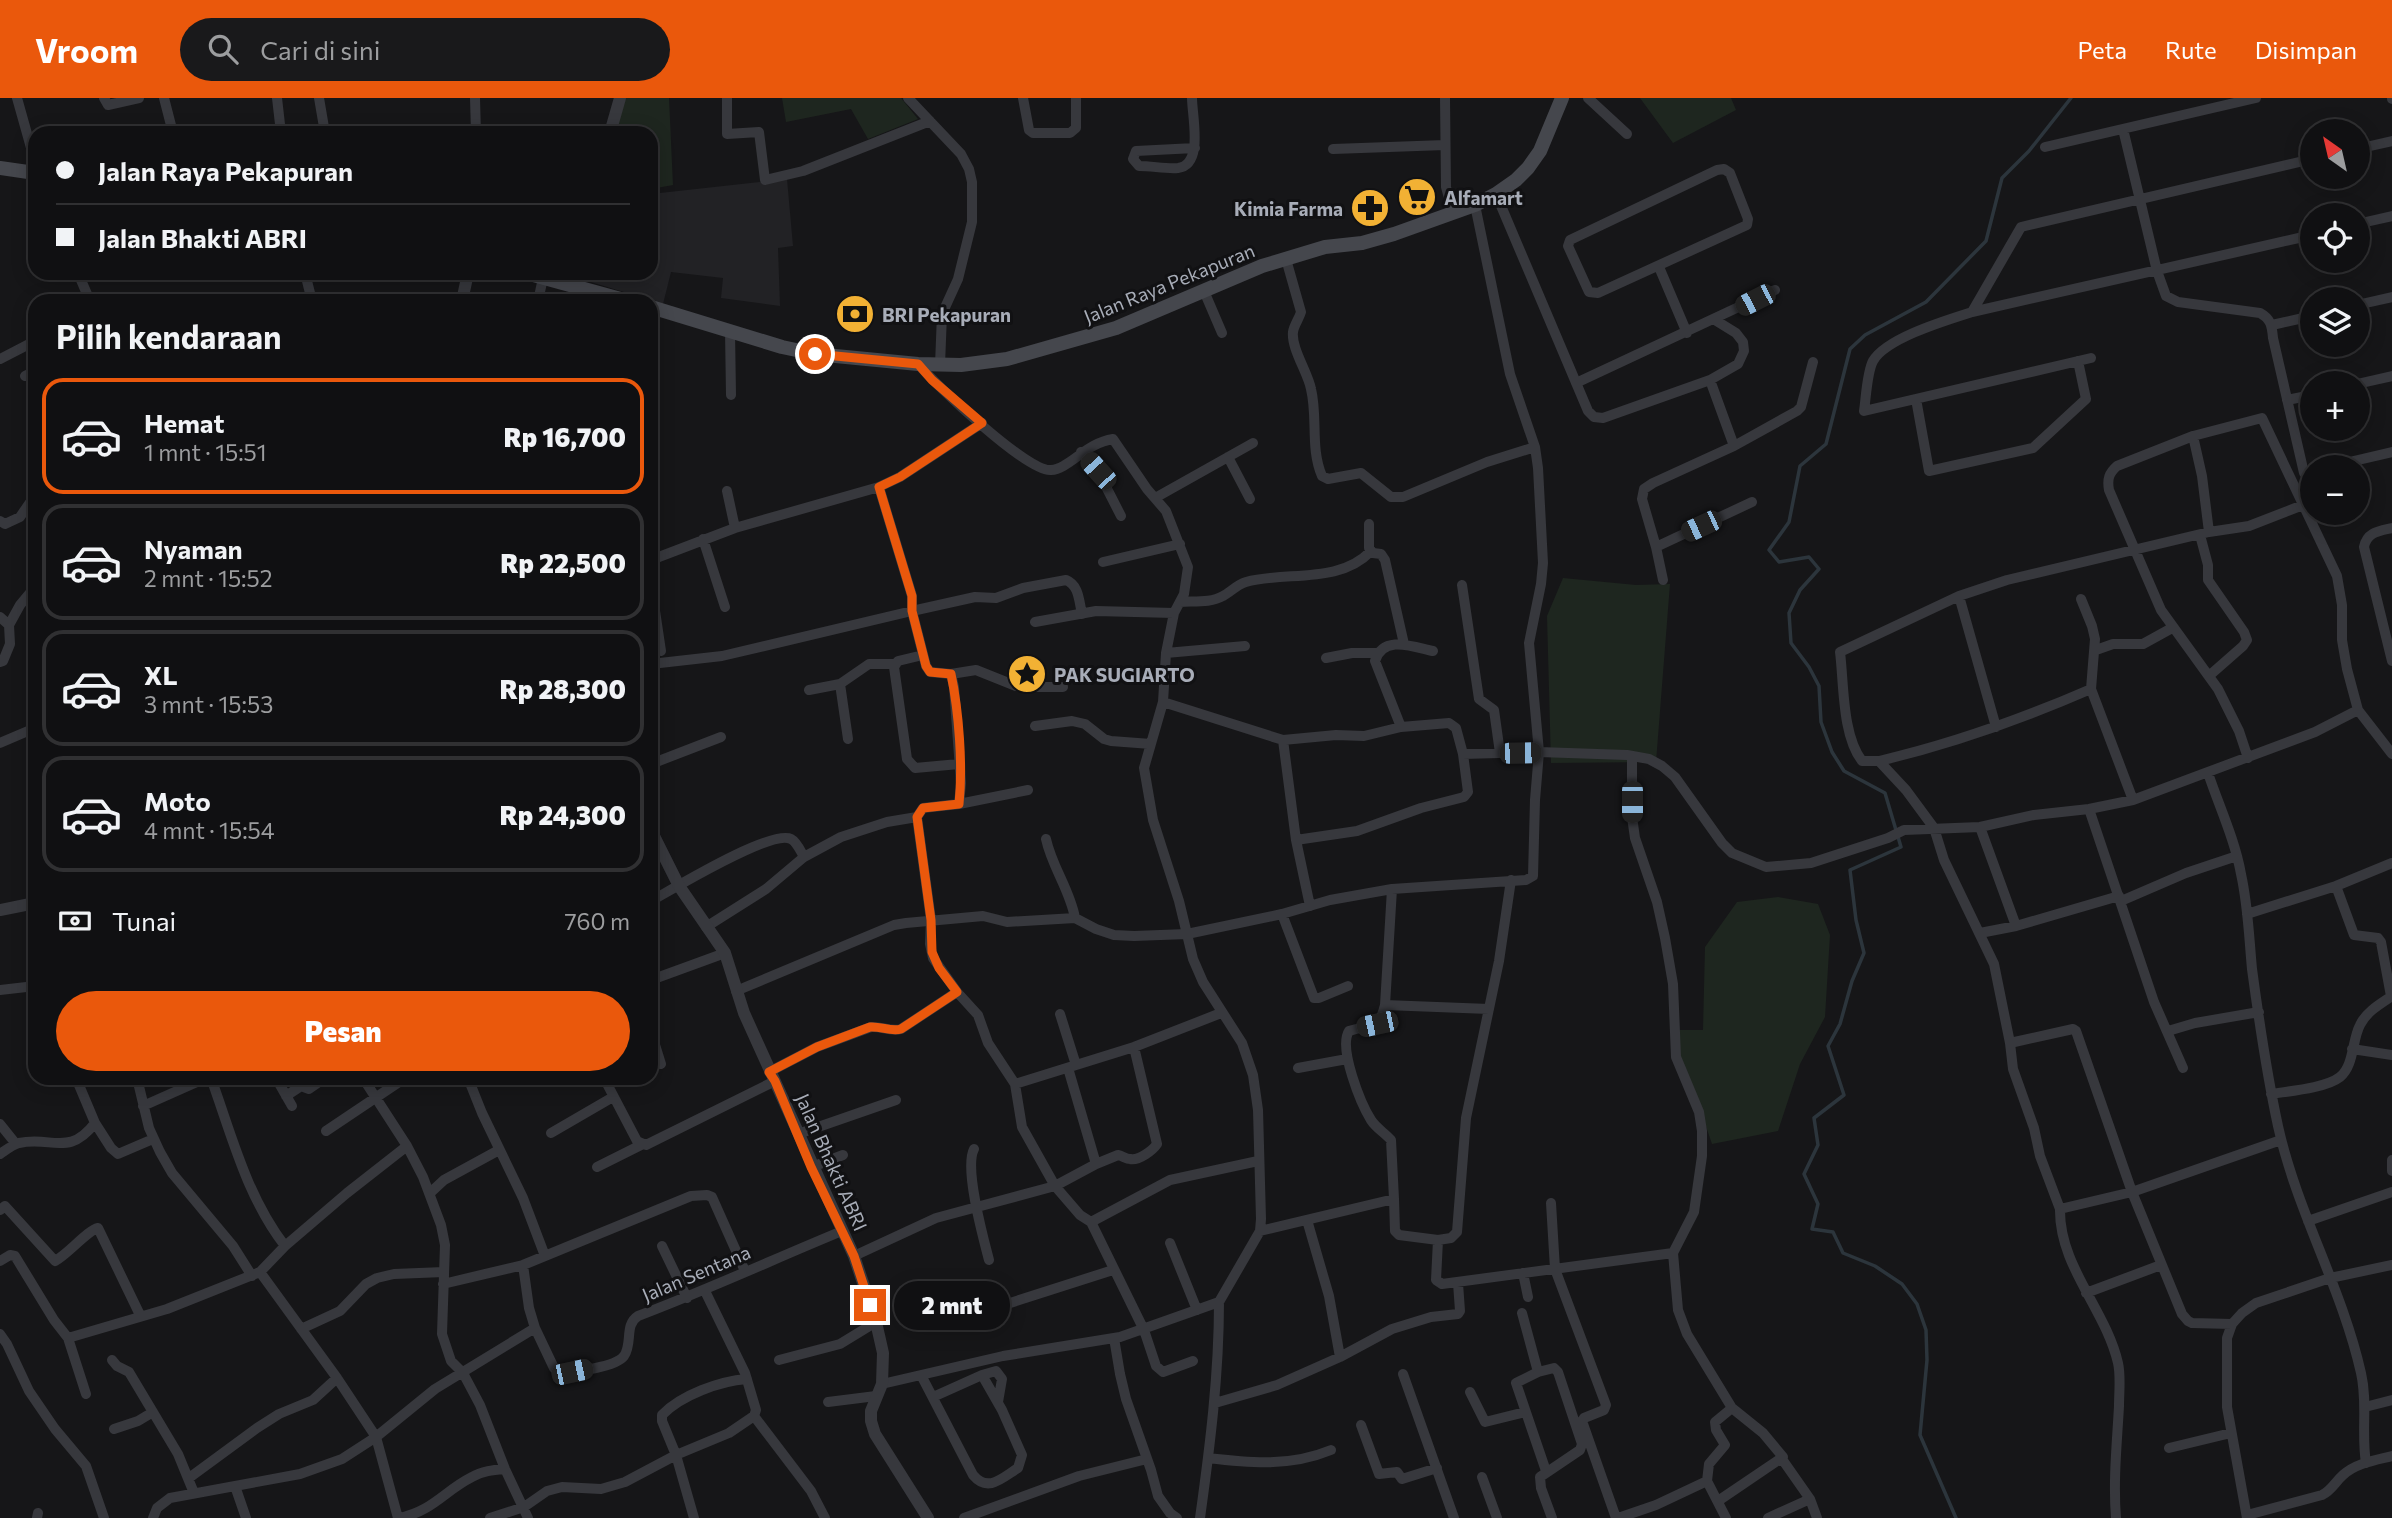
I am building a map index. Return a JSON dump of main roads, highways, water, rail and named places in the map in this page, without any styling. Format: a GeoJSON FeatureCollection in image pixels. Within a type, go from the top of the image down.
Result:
{"type":"FeatureCollection","features":[{"type":"Feature","properties":{"kind":"main road","name":"Jalan Raya Pekapuran"},"geometry":{"type":"LineString","coordinates":[[658,309],[782,348],[815,354],[940,365],[977,364],[1007,359],[1116,328],[1286,258],[1325,247],[1362,243],[1475,205],[1496,194],[1528,168],[1540,151],[1562,98]]}},
{"type":"Feature","properties":{"kind":"main road"},"geometry":{"type":"LineString","coordinates":[[0,168],[28,172]]}},
{"type":"Feature","properties":{"kind":"main road"},"geometry":{"type":"LineString","coordinates":[[569,280],[608,294]]}},
{"type":"Feature","properties":{"kind":"waterway"},"geometry":{"type":"LineString","coordinates":[[1956,1518],[1920,1435],[1927,1360],[1926,1330],[1917,1304],[1902,1284],[1875,1266],[1843,1253],[1833,1232],[1812,1229],[1818,1204],[1804,1174],[1818,1145],[1814,1118],[1844,1095],[1828,1046],[1840,1024],[1852,981],[1864,953],[1856,920],[1850,870],[1901,847],[1885,793],[1844,771],[1832,752],[1821,722],[1819,686],[1791,643],[1789,613],[1800,590],[1819,569],[1809,557],[1779,562],[1769,550],[1789,522],[1800,466],[1826,444],[1850,349],[1865,335],[1926,302],[1986,241],[2002,178],[2029,151],[2071,98]]}},
{"type":"Feature","properties":{"kind":"place","name":"Alfamart"},"geometry":{"type":"Point","coordinates":[1417,197]}},
{"type":"Feature","properties":{"kind":"place","name":"Kimia Farma"},"geometry":{"type":"Point","coordinates":[1370,208]}},
{"type":"Feature","properties":{"kind":"place","name":"BRI Pekapuran"},"geometry":{"type":"Point","coordinates":[855,314]}},
{"type":"Feature","properties":{"kind":"place","name":"PAK SUGIARTO"},"geometry":{"type":"Point","coordinates":[1027,674]}}]}
